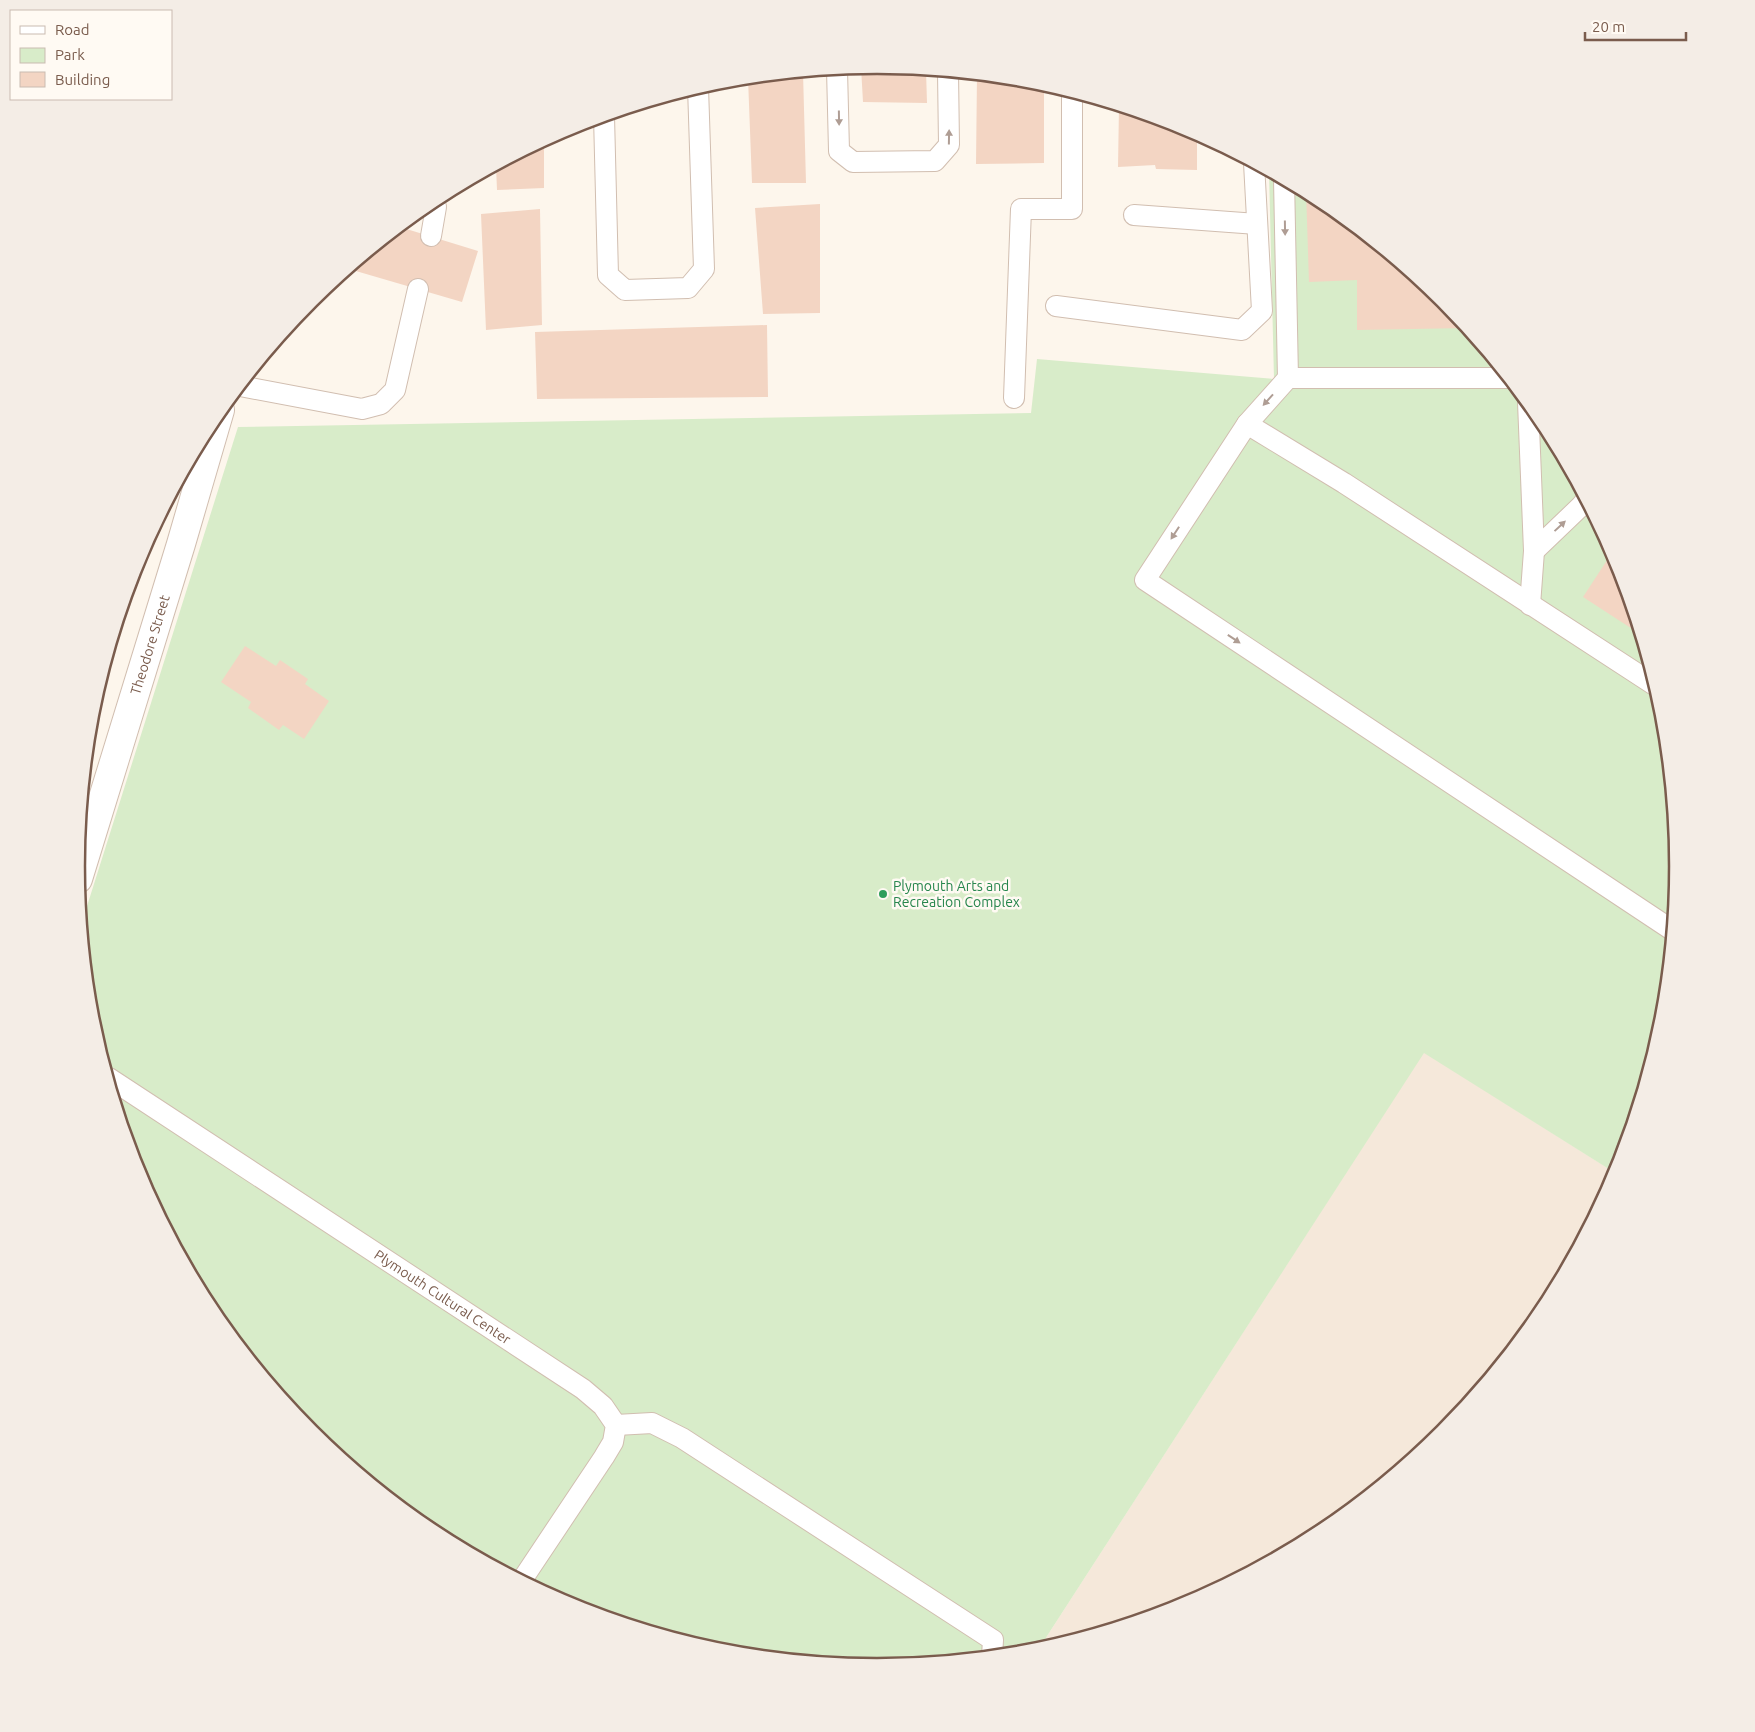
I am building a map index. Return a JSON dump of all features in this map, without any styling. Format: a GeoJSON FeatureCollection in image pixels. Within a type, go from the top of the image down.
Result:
{"type":"FeatureCollection","features":[{"type":"Feature","properties":{"kind":"street","name":"Theodore Street"},"geometry":{"type":"LineString","coordinates":[[85,855],[212,437]]}},
{"type":"Feature","properties":{"kind":"lane"},"geometry":{"type":"LineString","coordinates":[[837,75],[839,151],[853,162],[935,161],[949,145],[948,77]]}},
{"type":"Feature","properties":{"kind":"lane"},"geometry":{"type":"LineString","coordinates":[[604,123],[608,275],[625,290],[688,288],[704,269],[698,95]]}},
{"type":"Feature","properties":{"kind":"lane"},"geometry":{"type":"LineString","coordinates":[[1014,398],[1021,209],[1072,209],[1072,98]]}},
{"type":"Feature","properties":{"kind":"lane"},"geometry":{"type":"LineString","coordinates":[[1056,306],[1242,330],[1262,311],[1254,169]]}},
{"type":"Feature","properties":{"kind":"lane"},"geometry":{"type":"LineString","coordinates":[[1284,186],[1288,378],[1247,424],[1145,580],[1667,927]]}},
{"type":"Feature","properties":{"kind":"lane"},"geometry":{"type":"LineString","coordinates":[[431,236],[436,208]]}},
{"type":"Feature","properties":{"kind":"lane"},"geometry":{"type":"LineString","coordinates":[[1134,215],[1257,224]]}},
{"type":"Feature","properties":{"kind":"lane"},"geometry":{"type":"LineString","coordinates":[[247,387],[362,409],[381,404],[395,390],[418,289]]}},
{"type":"Feature","properties":{"kind":"lane"},"geometry":{"type":"LineString","coordinates":[[1288,378],[1501,378]]}},
{"type":"Feature","properties":{"kind":"lane"},"geometry":{"type":"LineString","coordinates":[[1529,416],[1534,551],[1530,605]]}},
{"type":"Feature","properties":{"kind":"lane"},"geometry":{"type":"LineString","coordinates":[[1247,424],[1344,483],[1648,681]]}},
{"type":"Feature","properties":{"kind":"lane"},"geometry":{"type":"LineString","coordinates":[[1534,551],[1582,505]]}},
{"type":"Feature","properties":{"kind":"lane","name":"Plymouth Cultural Center"},"geometry":{"type":"LineString","coordinates":[[115,1082],[583,1389],[603,1406],[616,1424]]}},
{"type":"Feature","properties":{"kind":"lane"},"geometry":{"type":"LineString","coordinates":[[525,1576],[604,1458],[613,1442],[616,1424],[652,1423],[682,1438],[993,1640],[992,1649]]}},
{"type":"Feature","properties":{"kind":"shaded area"},"geometry":{"type":"Polygon","coordinates":[[[1424,1052],[1609,1169],[1588,1216],[1564,1262],[1536,1306],[1506,1348],[1473,1388],[1438,1426],[1400,1462],[1360,1495],[1318,1525],[1228,1577],[1181,1598],[1132,1616],[1044,1640],[1424,1052]]]}},
{"type":"Feature","properties":{"kind":"green space","name":"Plymouth Arts and Recreation Complex"},"geometry":{"type":"Polygon","coordinates":[[[1269,177],[1318,207],[1360,237],[1400,270],[1438,306],[1473,344],[1506,384],[1564,470],[1588,516],[1609,563],[1628,611],[1655,711],[1668,814],[1670,866],[1668,918],[1655,1021],[1628,1121],[1609,1169],[1424,1053],[1044,1640],[981,1651],[929,1657],[878,1658],[826,1657],[723,1643],[672,1631],[623,1616],[574,1598],[527,1577],[437,1525],[395,1495],[355,1462],[317,1426],[282,1388],[249,1348],[191,1262],[167,1216],[127,1121],[100,1021],[92,969],[87,907],[238,427],[1031,413],[1037,359],[1274,379],[1269,177]]]}},
{"type":"Feature","properties":{"kind":"building"},"geometry":{"type":"Polygon","coordinates":[[[861,74],[926,75],[927,103],[863,102],[861,74]]]}},
{"type":"Feature","properties":{"kind":"building"},"geometry":{"type":"Polygon","coordinates":[[[803,78],[806,183],[752,183],[748,85],[803,78]]]}},
{"type":"Feature","properties":{"kind":"building"},"geometry":{"type":"Polygon","coordinates":[[[977,81],[1044,92],[1044,163],[976,164],[977,81]]]}},
{"type":"Feature","properties":{"kind":"building"},"geometry":{"type":"Polygon","coordinates":[[[1119,112],[1197,141],[1197,170],[1156,169],[1155,165],[1118,167],[1119,112]]]}},
{"type":"Feature","properties":{"kind":"building"},"geometry":{"type":"Polygon","coordinates":[[[544,147],[544,188],[497,190],[496,172],[544,147]]]}},
{"type":"Feature","properties":{"kind":"building"},"geometry":{"type":"Polygon","coordinates":[[[1306,200],[1360,237],[1400,270],[1458,328],[1357,330],[1357,280],[1309,282],[1306,200]]]}},
{"type":"Feature","properties":{"kind":"building"},"geometry":{"type":"Polygon","coordinates":[[[820,204],[820,313],[763,314],[755,208],[820,204]]]}},
{"type":"Feature","properties":{"kind":"building"},"geometry":{"type":"Polygon","coordinates":[[[540,209],[542,325],[486,330],[481,214],[540,209]]]}},
{"type":"Feature","properties":{"kind":"building"},"geometry":{"type":"Polygon","coordinates":[[[406,229],[478,251],[462,302],[354,271],[406,229]]]}},
{"type":"Feature","properties":{"kind":"building"},"geometry":{"type":"Polygon","coordinates":[[[767,325],[768,397],[537,399],[535,332],[767,325]]]}},
{"type":"Feature","properties":{"kind":"building"},"geometry":{"type":"Polygon","coordinates":[[[1607,560],[1634,630],[1583,597],[1607,560]]]}},
{"type":"Feature","properties":{"kind":"building"},"geometry":{"type":"Polygon","coordinates":[[[245,646],[276,666],[280,660],[308,679],[305,684],[329,701],[304,739],[283,725],[279,730],[248,708],[251,702],[221,682],[245,646]]]}},
{"type":"Feature","properties":{"kind":"place","name":"Plymouth Arts and Recreation Complex"},"geometry":{"type":"Point","coordinates":[883,894]}}]}
